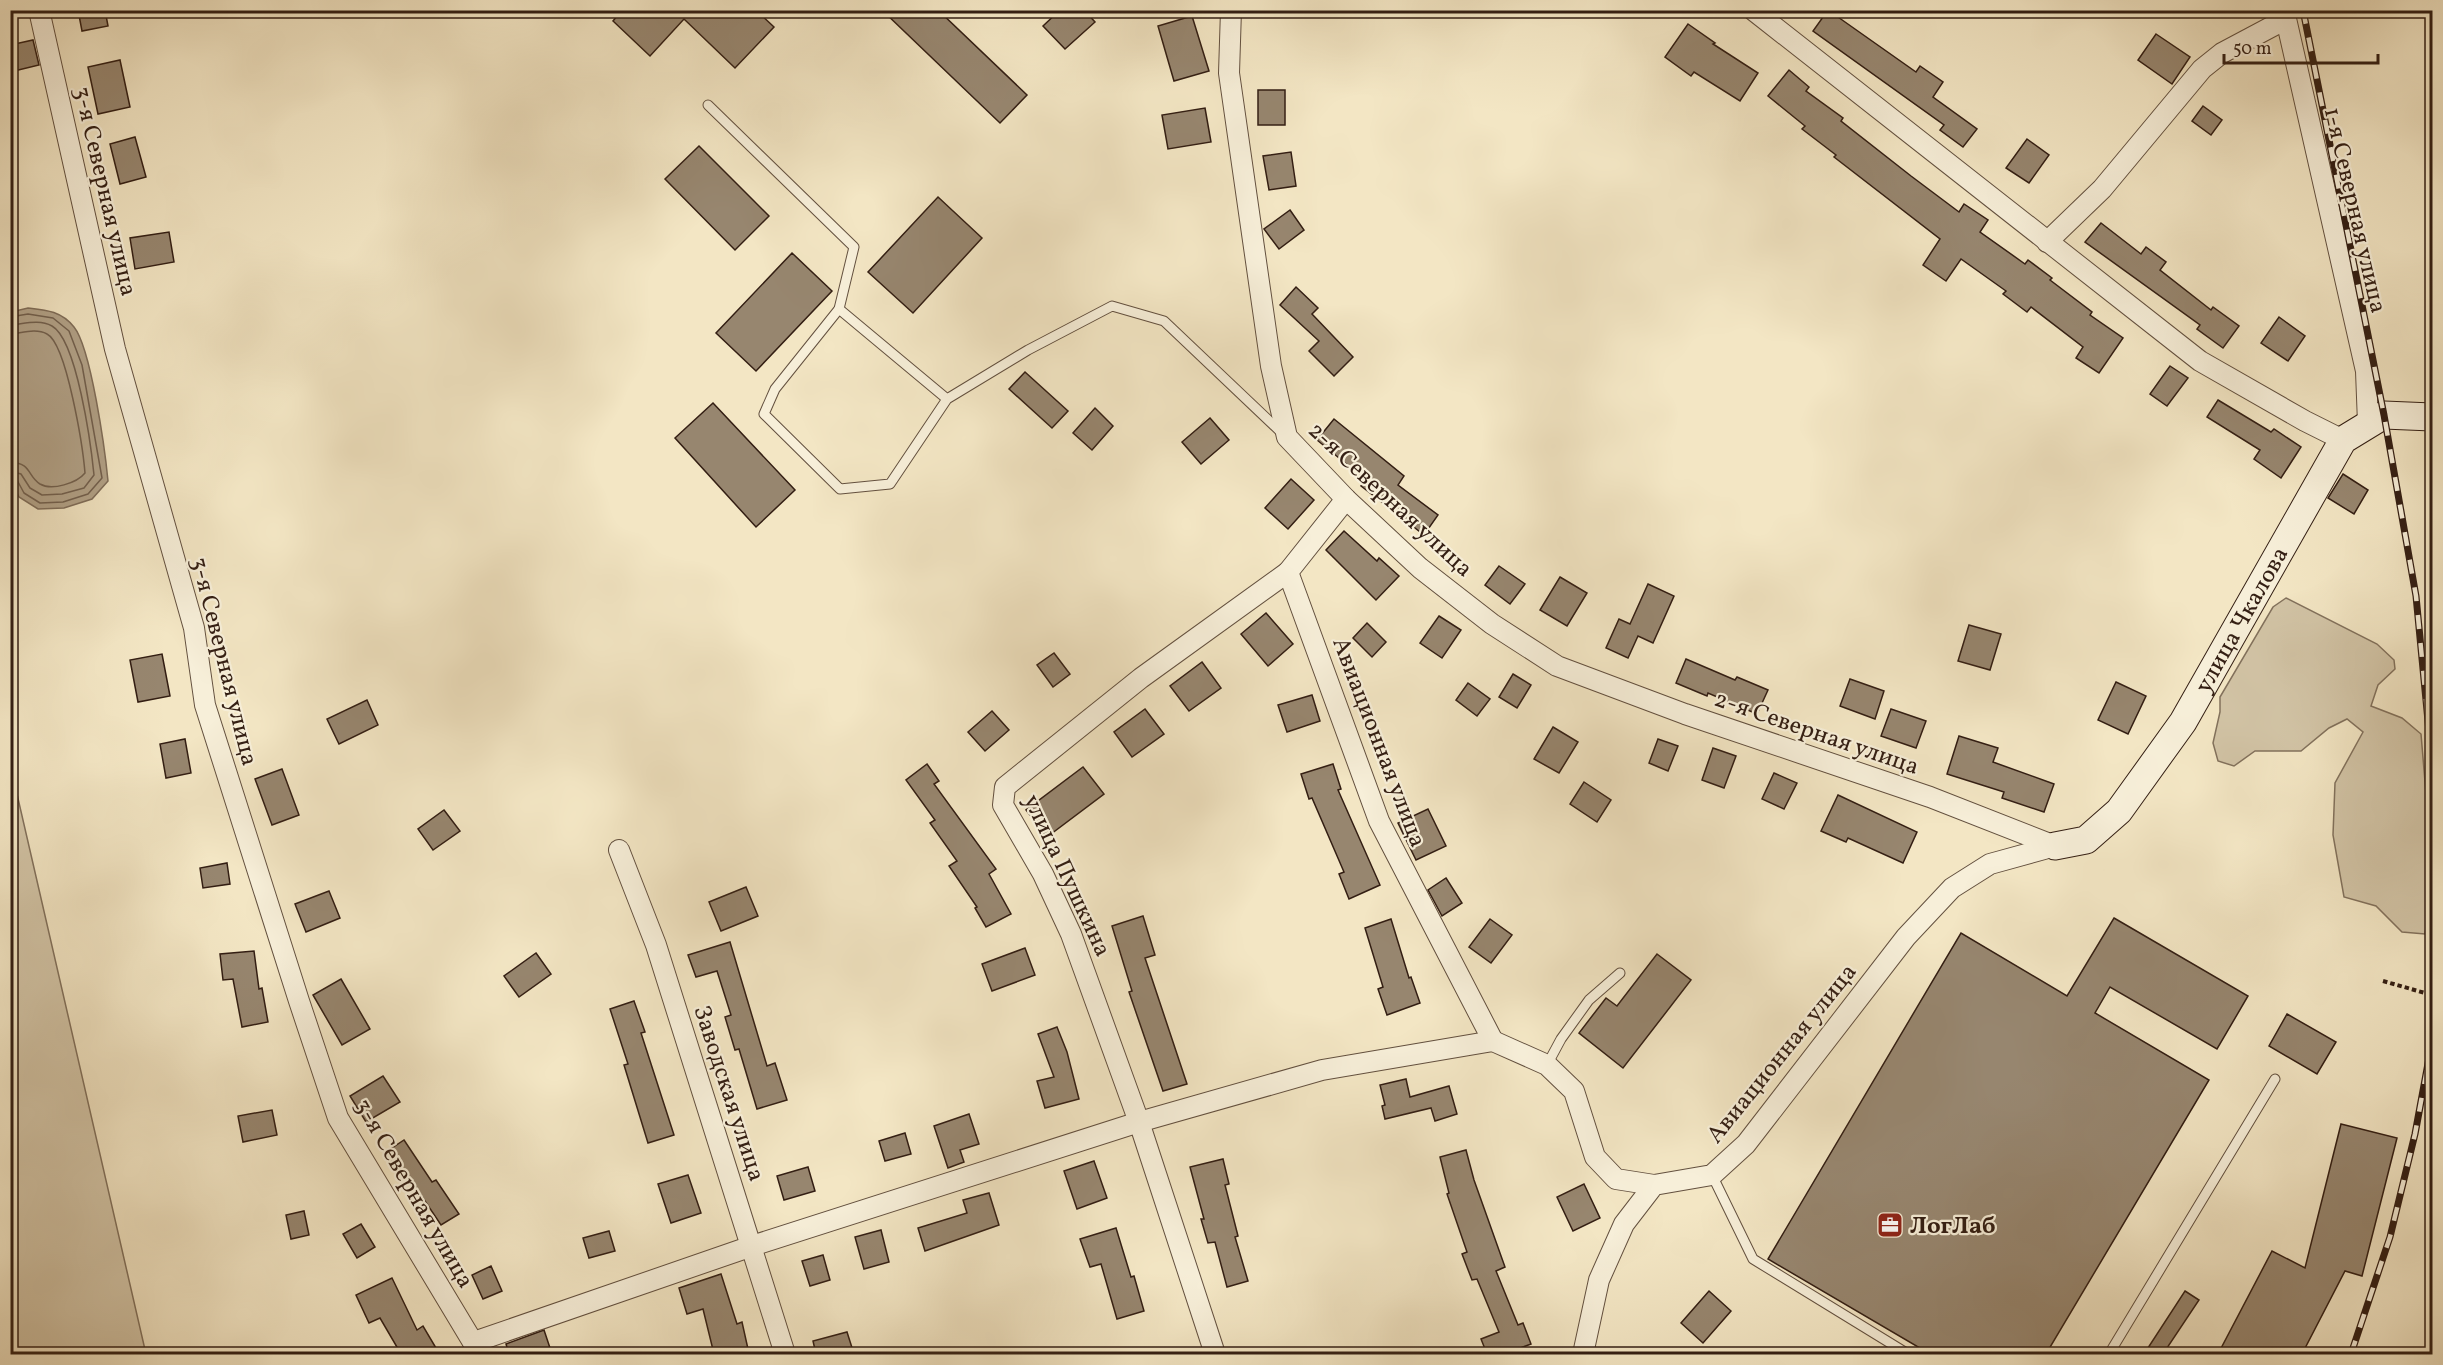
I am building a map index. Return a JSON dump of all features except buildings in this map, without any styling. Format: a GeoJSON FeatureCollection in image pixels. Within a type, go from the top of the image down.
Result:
{"type":"FeatureCollection","features":[{"type":"Feature","properties":{"kind":"street","name":"3-я Северная улица"},"geometry":{"type":"LineString","coordinates":[[39,10],[115,349],[194,628],[205,705],[303,1012],[338,1118],[477,1348]]}},
{"type":"Feature","properties":{"kind":"street","name":"2-я Северная улица"},"geometry":{"type":"LineString","coordinates":[[1231,10],[1229,73],[1271,366],[1287,438],[1346,499],[1420,568],[1492,624],[1557,666],[1685,714],[1930,797],[2055,846]]}},
{"type":"Feature","properties":{"kind":"street"},"geometry":{"type":"LineString","coordinates":[[1753,10],[2200,361],[2343,440]]}},
{"type":"Feature","properties":{"kind":"street"},"geometry":{"type":"LineString","coordinates":[[2047,242],[2103,189],[2202,69],[2222,53],[2285,15]]}},
{"type":"Feature","properties":{"kind":"street","name":"1-я Северная улица"},"geometry":{"type":"LineString","coordinates":[[2285,15],[2366,371],[2368,423]]}},
{"type":"Feature","properties":{"kind":"street","name":"улица Чкалова"},"geometry":{"type":"LineString","coordinates":[[2055,846],[2086,840],[2119,812],[2183,722],[2343,440],[2384,415],[2433,417]]}},
{"type":"Feature","properties":{"kind":"street"},"geometry":{"type":"LineString","coordinates":[[1288,572],[1346,499]]}},
{"type":"Feature","properties":{"kind":"street","name":"Авиационная улица"},"geometry":{"type":"LineString","coordinates":[[1288,572],[1378,821],[1493,1041],[1547,1065],[1574,1091],[1595,1157],[1616,1179],[1654,1185],[1712,1175],[1746,1144],[1906,937],[1952,888],[1990,864],[2055,846]]}},
{"type":"Feature","properties":{"kind":"street","name":"улица Пушкина"},"geometry":{"type":"LineString","coordinates":[[1215,1354],[1139,1122],[1071,934],[1043,874],[1003,805],[1005,787],[1141,678],[1288,572]]}},
{"type":"Feature","properties":{"kind":"street","name":"Заводская улица"},"geometry":{"type":"LineString","coordinates":[[619,850],[656,945],[785,1354]]}},
{"type":"Feature","properties":{"kind":"street"},"geometry":{"type":"LineString","coordinates":[[477,1348],[752,1246],[1139,1122],[1322,1070],[1493,1041]]}},
{"type":"Feature","properties":{"kind":"street"},"geometry":{"type":"LineString","coordinates":[[1583,1354],[1599,1280],[1624,1224],[1654,1185]]}},
{"type":"Feature","properties":{"kind":"lane"},"geometry":{"type":"LineString","coordinates":[[708,105],[854,247],[839,309],[775,389],[764,414],[840,489],[890,484],[947,399],[1028,350],[1112,306],[1164,321],[1287,438]]}},
{"type":"Feature","properties":{"kind":"lane"},"geometry":{"type":"LineString","coordinates":[[839,309],[947,399]]}},
{"type":"Feature","properties":{"kind":"lane"},"geometry":{"type":"LineString","coordinates":[[1547,1065],[1561,1039],[1589,1000],[1620,974]]}},
{"type":"Feature","properties":{"kind":"lane"},"geometry":{"type":"LineString","coordinates":[[2109,1354],[2275,1079]]}},
{"type":"Feature","properties":{"kind":"lane"},"geometry":{"type":"LineString","coordinates":[[1712,1175],[1753,1259],[1908,1354]]}},
{"type":"Feature","properties":{"kind":"path"},"geometry":{"type":"LineString","coordinates":[[2383,981],[2433,995]]}},
{"type":"Feature","properties":{"kind":"shaded area"},"geometry":{"type":"Polygon","coordinates":[[[2286,598],[2377,644],[2394,660],[2395,669],[2378,685],[2371,706],[2402,718],[2421,734],[2431,853],[2431,894],[2425,934],[2402,932],[2376,906],[2344,897],[2333,835],[2335,783],[2363,732],[2347,719],[2329,728],[2301,751],[2255,751],[2234,766],[2218,761],[2213,743],[2220,712],[2220,697],[2273,607],[2286,598]]]}},
{"type":"Feature","properties":{"kind":"shaded area"},"geometry":{"type":"Polygon","coordinates":[[[11,768],[146,1354],[11,1354],[11,768]]]}},
{"type":"Feature","properties":{"kind":"water"},"geometry":{"type":"Polygon","coordinates":[[[28,308],[58,314],[74,327],[86,356],[96,400],[108,481],[92,499],[64,508],[38,509],[19,497],[11,480],[11,312],[28,308]]]}},
{"type":"Feature","properties":{"kind":"railway"},"geometry":{"type":"LineString","coordinates":[[2303,10],[2384,415],[2416,596],[2432,763]]}},
{"type":"Feature","properties":{"kind":"railway"},"geometry":{"type":"LineString","coordinates":[[2351,1354],[2390,1237],[2415,1134],[2432,1042]]}},
{"type":"Feature","properties":{"kind":"place","name":"ЛогЛаб"},"geometry":{"type":"Point","coordinates":[1890,1225]}}]}
